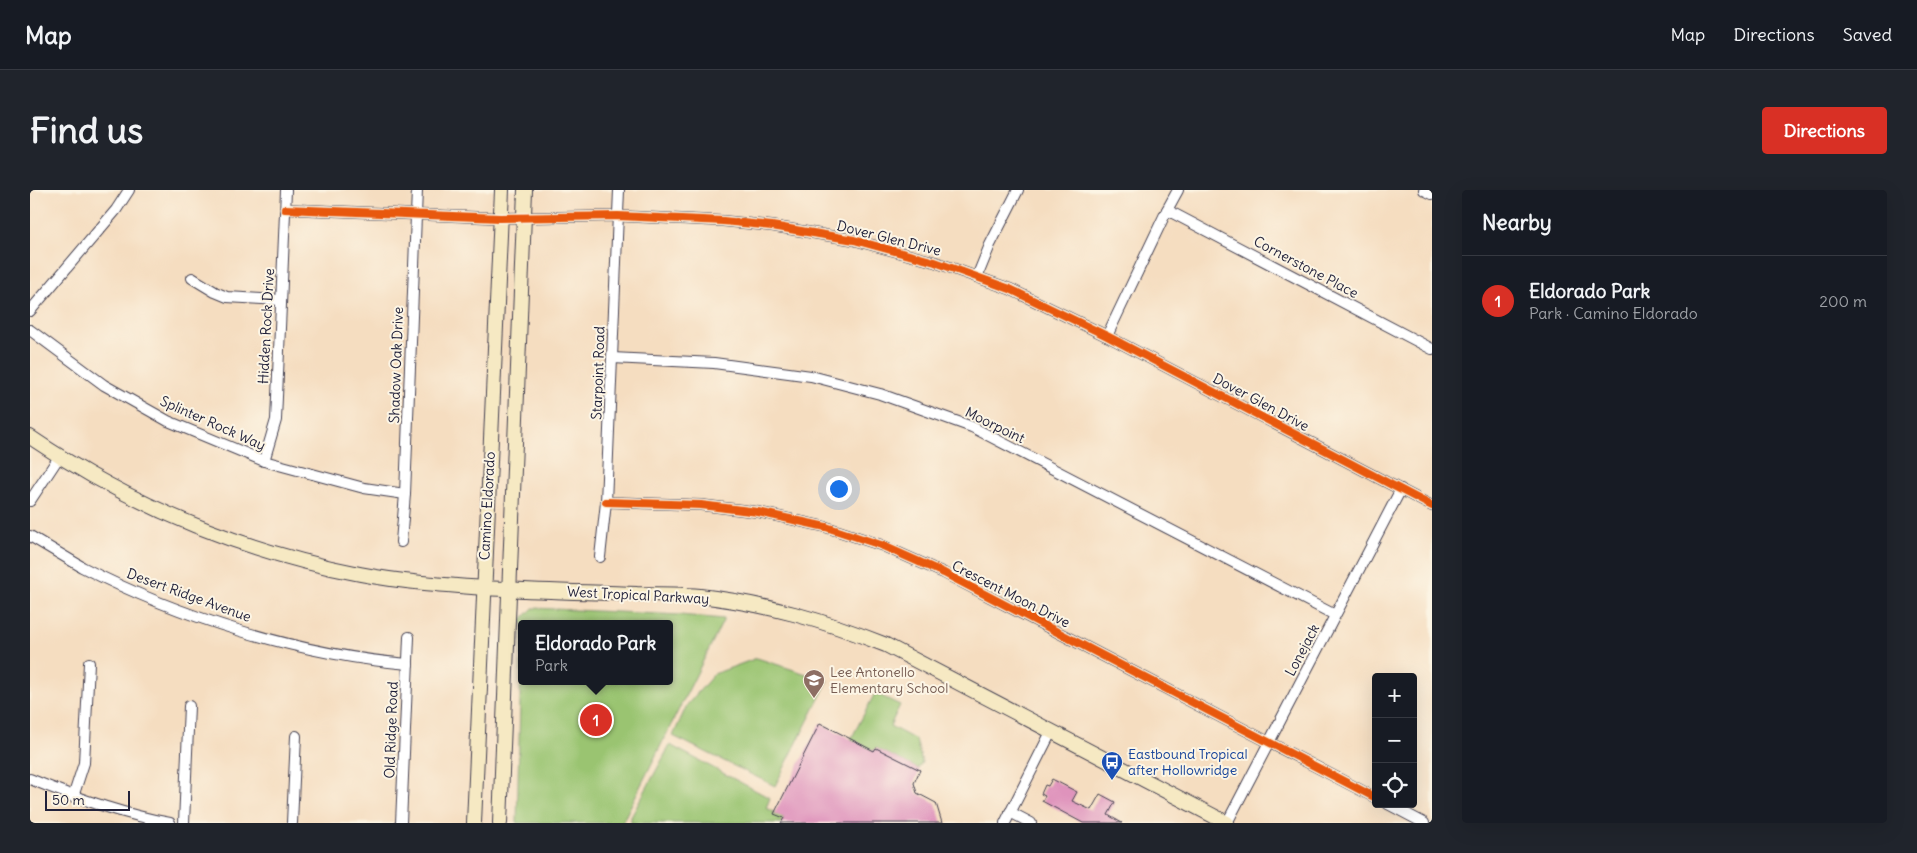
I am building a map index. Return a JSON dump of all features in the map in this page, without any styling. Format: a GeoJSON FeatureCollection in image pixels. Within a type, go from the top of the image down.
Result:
{"type":"FeatureCollection","features":[{"type":"Feature","properties":{"kind":"main road","name":"Camino Eldorado"},"geometry":{"type":"LineString","coordinates":[[474,823],[502,190]]}},
{"type":"Feature","properties":{"kind":"main road","name":"Camino Eldorado"},"geometry":{"type":"LineString","coordinates":[[500,823],[525,190]]}},
{"type":"Feature","properties":{"kind":"main road","name":"West Tropical Parkway"},"geometry":{"type":"LineString","coordinates":[[30,437],[59,457],[152,508],[206,531],[261,550],[359,574],[484,588],[694,596],[773,607],[840,626],[886,645],[1227,823]]}},
{"type":"Feature","properties":{"kind":"street"},"geometry":{"type":"LineString","coordinates":[[30,311],[116,210],[129,190]]}},
{"type":"Feature","properties":{"kind":"street","name":"Hidden Rock Drive"},"geometry":{"type":"LineString","coordinates":[[264,462],[276,420],[286,190]]}},
{"type":"Feature","properties":{"kind":"street","name":"Shadow Oak Drive"},"geometry":{"type":"LineString","coordinates":[[401,542],[405,494],[418,190]]}},
{"type":"Feature","properties":{"kind":"street","name":"Starpoint Road"},"geometry":{"type":"LineString","coordinates":[[600,557],[606,502],[619,190]]}},
{"type":"Feature","properties":{"kind":"street"},"geometry":{"type":"LineString","coordinates":[[977,277],[990,245],[1018,190]]}},
{"type":"Feature","properties":{"kind":"street"},"geometry":{"type":"LineString","coordinates":[[1107,336],[1178,190]]}},
{"type":"Feature","properties":{"kind":"street"},"geometry":{"type":"LineString","coordinates":[[1424,190],[1432,194]]}},
{"type":"Feature","properties":{"kind":"street","name":"Dover Glen Drive"},"geometry":{"type":"LineString","coordinates":[[285,209],[500,218],[618,216],[723,221],[772,226],[854,240],[935,262],[1010,289],[1107,336],[1432,506]]}},
{"type":"Feature","properties":{"kind":"street","name":"Cornerstone Place"},"geometry":{"type":"LineString","coordinates":[[1167,210],[1432,349]]}},
{"type":"Feature","properties":{"kind":"street"},"geometry":{"type":"LineString","coordinates":[[192,278],[227,297],[281,300]]}},
{"type":"Feature","properties":{"kind":"street","name":"Splinter Rock Way"},"geometry":{"type":"LineString","coordinates":[[30,330],[104,385],[168,421],[264,462],[364,488],[405,494]]}},
{"type":"Feature","properties":{"kind":"street","name":"Moorpoint"},"geometry":{"type":"LineString","coordinates":[[612,358],[714,363],[811,376],[880,394],[972,427],[1335,615]]}},
{"type":"Feature","properties":{"kind":"street"},"geometry":{"type":"LineString","coordinates":[[30,502],[59,457]]}},
{"type":"Feature","properties":{"kind":"street","name":"Lonejack"},"geometry":{"type":"LineString","coordinates":[[1227,823],[1401,489]]}},
{"type":"Feature","properties":{"kind":"street","name":"Crescent Moon Drive"},"geometry":{"type":"LineString","coordinates":[[606,502],[701,506],[758,512],[826,527],[881,545],[944,573],[1372,796]]}},
{"type":"Feature","properties":{"kind":"street","name":"Desert Ridge Avenue"},"geometry":{"type":"LineString","coordinates":[[30,536],[82,567],[140,594],[221,625],[313,650],[376,662],[408,664]]}},
{"type":"Feature","properties":{"kind":"street","name":"Old Ridge Road"},"geometry":{"type":"LineString","coordinates":[[401,823],[409,637]]}},
{"type":"Feature","properties":{"kind":"street"},"geometry":{"type":"LineString","coordinates":[[73,797],[84,763],[89,663]]}},
{"type":"Feature","properties":{"kind":"street"},"geometry":{"type":"LineString","coordinates":[[184,823],[189,706]]}},
{"type":"Feature","properties":{"kind":"street"},"geometry":{"type":"LineString","coordinates":[[1005,823],[1051,732]]}},
{"type":"Feature","properties":{"kind":"street"},"geometry":{"type":"LineString","coordinates":[[292,823],[296,736]]}},
{"type":"Feature","properties":{"kind":"street"},"geometry":{"type":"LineString","coordinates":[[30,779],[73,797],[134,816],[170,823]]}},
{"type":"Feature","properties":{"kind":"street"},"geometry":{"type":"LineString","coordinates":[[1396,808],[1424,823]]}},
{"type":"Feature","properties":{"kind":"street"},"geometry":{"type":"LineString","coordinates":[[1010,812],[1031,823]]}},
{"type":"Feature","properties":{"kind":"green space"},"geometry":{"type":"Polygon","coordinates":[[[533,608],[724,619],[622,823],[517,823],[520,685],[673,685],[673,620],[522,620],[533,608]]]}},
{"type":"Feature","properties":{"kind":"green space"},"geometry":{"type":"Polygon","coordinates":[[[757,658],[828,681],[775,786],[673,736],[687,705],[714,674],[757,658]]]}},
{"type":"Feature","properties":{"kind":"green space"},"geometry":{"type":"Polygon","coordinates":[[[875,693],[900,705],[890,726],[916,740],[922,762],[918,769],[876,748],[874,751],[851,739],[875,693]]]}},
{"type":"Feature","properties":{"kind":"green space"},"geometry":{"type":"Polygon","coordinates":[[[670,745],[770,798],[766,808],[784,818],[781,823],[631,823],[631,817],[670,745]]]}},
{"type":"Feature","properties":{"kind":"building"},"geometry":{"type":"Polygon","coordinates":[[[820,723],[874,751],[876,748],[920,770],[914,783],[917,793],[936,803],[942,823],[781,823],[784,818],[774,814],[820,723]]]}},
{"type":"Feature","properties":{"kind":"building"},"geometry":{"type":"Polygon","coordinates":[[[1052,779],[1077,792],[1072,801],[1091,810],[1100,794],[1115,802],[1108,815],[1122,823],[1083,823],[1042,801],[1045,796],[1041,794],[1045,785],[1048,786],[1052,779]]]}},
{"type":"Feature","properties":{"kind":"cycle path"},"geometry":{"type":"LineString","coordinates":[[285,209],[500,218],[618,216],[723,221],[772,226],[854,240],[935,262],[1010,289],[1107,336],[1432,506]]}},
{"type":"Feature","properties":{"kind":"cycle path"},"geometry":{"type":"LineString","coordinates":[[606,502],[701,505],[758,512],[826,527],[881,545],[944,573],[1372,796]]}},
{"type":"Feature","properties":{"kind":"place","name":"Lee Antonello Elementary School"},"geometry":{"type":"Point","coordinates":[814,699]}},
{"type":"Feature","properties":{"kind":"place","name":"Eldorado Park"},"geometry":{"type":"Point","coordinates":[596,720]}},
{"type":"Feature","properties":{"kind":"place","name":"Eastbound Tropical after Hollowridge"},"geometry":{"type":"Point","coordinates":[1112,781]}}]}
